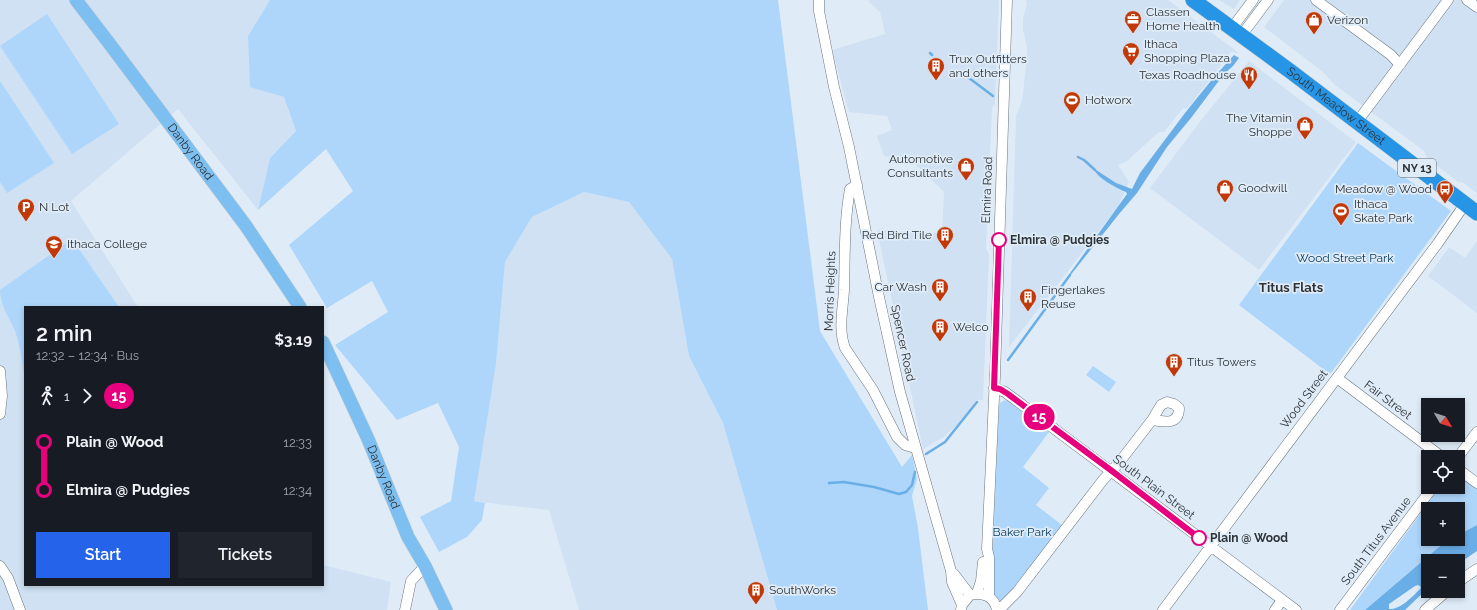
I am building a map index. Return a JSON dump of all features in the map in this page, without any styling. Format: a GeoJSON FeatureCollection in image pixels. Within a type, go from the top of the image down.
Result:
{"type":"FeatureCollection","features":[{"type":"Feature","properties":{"kind":"highway","name":"South Meadow Street"},"geometry":{"type":"LineString","coordinates":[[1193,0],[1290,71],[1471,209]]}},
{"type":"Feature","properties":{"kind":"main road","name":"Danby Road"},"geometry":{"type":"LineString","coordinates":[[76,0],[176,135],[198,160],[246,226],[299,306]]}},
{"type":"Feature","properties":{"kind":"main road","name":"Danby Road"},"geometry":{"type":"LineString","coordinates":[[324,344],[368,439],[408,537],[425,566],[446,610]]}},
{"type":"Feature","properties":{"kind":"street","name":"Spencer Road"},"geometry":{"type":"LineString","coordinates":[[818,0],[834,87],[849,147],[898,384],[951,571],[952,582],[961,607]]}},
{"type":"Feature","properties":{"kind":"street","name":"Elmira Road"},"geometry":{"type":"LineString","coordinates":[[989,596],[989,557],[987,549],[1007,0]]}},
{"type":"Feature","properties":{"kind":"street"},"geometry":{"type":"LineString","coordinates":[[1236,32],[1253,0]]}},
{"type":"Feature","properties":{"kind":"street"},"geometry":{"type":"LineString","coordinates":[[1236,32],[1268,0]]}},
{"type":"Feature","properties":{"kind":"street"},"geometry":{"type":"LineString","coordinates":[[1316,0],[1391,55],[1400,65]]}},
{"type":"Feature","properties":{"kind":"street"},"geometry":{"type":"LineString","coordinates":[[1357,122],[1448,0]]}},
{"type":"Feature","properties":{"kind":"street"},"geometry":{"type":"LineString","coordinates":[[1467,0],[1477,7]]}},
{"type":"Feature","properties":{"kind":"street","name":"Morris Heights"},"geometry":{"type":"LineString","coordinates":[[857,185],[850,189],[848,200],[844,242],[841,321],[842,340],[845,348],[873,390],[897,437],[905,445],[915,448]]}},
{"type":"Feature","properties":{"kind":"street","name":"Wood Street"},"geometry":{"type":"LineString","coordinates":[[1163,610],[1438,243],[1471,209]]}},
{"type":"Feature","properties":{"kind":"street"},"geometry":{"type":"LineString","coordinates":[[0,371],[2,396],[0,414]]}},
{"type":"Feature","properties":{"kind":"street","name":"Fair Street"},"geometry":{"type":"LineString","coordinates":[[1337,378],[1433,450]]}},
{"type":"Feature","properties":{"kind":"street","name":"South Plain Street"},"geometry":{"type":"LineString","coordinates":[[994,388],[1005,392],[1296,610]]}},
{"type":"Feature","properties":{"kind":"street"},"geometry":{"type":"LineString","coordinates":[[961,607],[973,594],[989,596],[996,604],[997,610],[1003,606],[1152,420]]}},
{"type":"Feature","properties":{"kind":"street"},"geometry":{"type":"LineString","coordinates":[[1463,450],[1477,432]]}},
{"type":"Feature","properties":{"kind":"street"},"geometry":{"type":"LineString","coordinates":[[1465,474],[1477,483]]}},
{"type":"Feature","properties":{"kind":"street","name":"South Titus Avenue"},"geometry":{"type":"LineString","coordinates":[[1340,610],[1428,494]]}},
{"type":"Feature","properties":{"kind":"street","name":"Elmira Road"},"geometry":{"type":"LineString","coordinates":[[973,594],[981,581],[984,556],[987,549]]}},
{"type":"Feature","properties":{"kind":"street"},"geometry":{"type":"LineString","coordinates":[[0,566],[8,578],[20,610]]}},
{"type":"Feature","properties":{"kind":"street"},"geometry":{"type":"LineString","coordinates":[[405,610],[411,581],[425,566]]}},
{"type":"Feature","properties":{"kind":"street"},"geometry":{"type":"LineString","coordinates":[[1465,577],[1477,569]]}},
{"type":"Feature","properties":{"kind":"street","name":"Spencer Road"},"geometry":{"type":"LineString","coordinates":[[951,571],[973,594]]}},
{"type":"Feature","properties":{"kind":"street"},"geometry":{"type":"LineString","coordinates":[[1425,610],[1439,598]]}},
{"type":"Feature","properties":{"kind":"street"},"geometry":{"type":"LineString","coordinates":[[1275,610],[1282,600]]}},
{"type":"Feature","properties":{"kind":"shaded area","name":"Ithaca College"},"geometry":{"type":"Polygon","coordinates":[[[0,0],[270,0],[248,36],[284,97],[296,131],[270,158],[258,210],[178,109],[71,201],[137,306],[24,306],[24,586],[324,586],[324,565],[391,582],[387,610],[0,610],[0,0]]]}},
{"type":"Feature","properties":{"kind":"shaded area"},"geometry":{"type":"Polygon","coordinates":[[[869,0],[999,0],[995,104],[992,108],[986,249],[989,254],[983,400],[976,400],[962,420],[944,437],[923,449],[877,230],[942,233],[944,192],[912,161],[884,156],[877,136],[892,130],[887,116],[849,112],[832,50],[885,34],[880,12],[869,2],[869,0]]]}},
{"type":"Feature","properties":{"kind":"shaded area"},"geometry":{"type":"Polygon","coordinates":[[[1026,0],[1168,0],[1239,53],[1231,52],[1187,109],[1183,108],[1164,132],[1159,132],[1127,161],[1118,165],[1129,182],[1119,205],[1009,347],[1016,116],[1023,95],[1027,54],[1023,29],[1023,19],[1027,3],[1026,0]]]}},
{"type":"Feature","properties":{"kind":"shaded area"},"geometry":{"type":"Polygon","coordinates":[[[1219,0],[1240,0],[1234,9],[1219,0]]]}},
{"type":"Feature","properties":{"kind":"shaded area"},"geometry":{"type":"Polygon","coordinates":[[[1284,0],[1477,0],[1477,193],[1462,182],[1458,182],[1427,158],[1424,151],[1335,85],[1323,72],[1264,27],[1284,0]]]}},
{"type":"Feature","properties":{"kind":"shaded area"},"geometry":{"type":"Polygon","coordinates":[[[1234,55],[1239,58],[1224,74],[1167,147],[1137,193],[1069,277],[1068,276],[1127,194],[1099,176],[1093,168],[1116,183],[1132,189],[1140,173],[1185,113],[1234,55]]]}},
{"type":"Feature","properties":{"kind":"shaded area"},"geometry":{"type":"Polygon","coordinates":[[[1249,61],[1356,142],[1259,270],[1150,188],[1202,119],[1249,61]]]}},
{"type":"Feature","properties":{"kind":"shaded area","name":"SouthWorks"},"geometry":{"type":"Polygon","coordinates":[[[584,192],[629,202],[672,259],[689,356],[723,423],[777,610],[579,610],[549,510],[473,501],[496,364],[505,262],[532,217],[584,192]]]}},
{"type":"Feature","properties":{"kind":"shaded area"},"geometry":{"type":"Polygon","coordinates":[[[1477,241],[1477,313],[1428,276],[1449,247],[1465,258],[1477,241]]]}},
{"type":"Feature","properties":{"kind":"shaded area"},"geometry":{"type":"Polygon","coordinates":[[[1477,525],[1477,551],[1465,559],[1465,554],[1431,554],[1439,547],[1465,546],[1465,531],[1477,525]]]}},
{"type":"Feature","properties":{"kind":"shaded area"},"geometry":{"type":"Polygon","coordinates":[[[1421,562],[1421,587],[1421,595],[1405,610],[1365,610],[1421,562]],[[1418,585],[1415,586],[1389,604],[1389,609],[1402,605],[1421,587],[1418,585]]]}},
{"type":"Feature","properties":{"kind":"green space"},"geometry":{"type":"Polygon","coordinates":[[[270,0],[778,0],[820,331],[902,467],[912,455],[917,479],[912,496],[918,528],[928,610],[777,610],[723,423],[689,356],[672,259],[629,202],[584,192],[532,217],[505,262],[496,364],[474,501],[485,503],[482,520],[467,537],[439,552],[420,517],[451,501],[459,447],[438,403],[397,420],[335,345],[388,312],[372,281],[327,308],[289,245],[353,191],[326,149],[258,210],[270,158],[296,131],[284,97],[250,87],[248,36],[270,0]]]}},
{"type":"Feature","properties":{"kind":"green space"},"geometry":{"type":"Polygon","coordinates":[[[47,14],[119,124],[72,154],[0,46],[47,14]]]}},
{"type":"Feature","properties":{"kind":"green space"},"geometry":{"type":"Polygon","coordinates":[[[0,81],[54,163],[7,193],[0,182],[0,81]]]}},
{"type":"Feature","properties":{"kind":"green space","name":"Wood Street Park"},"geometry":{"type":"Polygon","coordinates":[[[1358,143],[1451,211],[1331,373],[1327,372],[1239,305],[1358,143]]]}},
{"type":"Feature","properties":{"kind":"green space"},"geometry":{"type":"Polygon","coordinates":[[[72,239],[118,306],[24,306],[24,377],[19,345],[15,331],[3,306],[0,290],[72,239]]]}},
{"type":"Feature","properties":{"kind":"green space"},"geometry":{"type":"Polygon","coordinates":[[[1093,366],[1116,382],[1109,392],[1086,375],[1093,366]]]}},
{"type":"Feature","properties":{"kind":"green space","name":"Baker Park"},"geometry":{"type":"Polygon","coordinates":[[[1005,400],[1049,432],[1023,467],[1049,488],[1036,505],[1062,525],[1012,592],[999,604],[991,589],[999,406],[1000,403],[1005,400]]]}},
{"type":"Feature","properties":{"kind":"green space"},"geometry":{"type":"Polygon","coordinates":[[[1465,479],[1477,488],[1477,525],[1465,531],[1465,502],[1429,502],[1435,494],[1465,494],[1465,479]]]}},
{"type":"Feature","properties":{"kind":"green space"},"geometry":{"type":"Polygon","coordinates":[[[1421,513],[1421,546],[1441,546],[1431,554],[1421,554],[1421,562],[1365,610],[1350,610],[1421,513]]]}},
{"type":"Feature","properties":{"kind":"waterway"},"geometry":{"type":"LineString","coordinates":[[969,78],[993,96]]}},
{"type":"Feature","properties":{"kind":"waterway"},"geometry":{"type":"LineString","coordinates":[[1078,157],[1084,160],[1095,170]]}},
{"type":"Feature","properties":{"kind":"waterway"},"geometry":{"type":"LineString","coordinates":[[1008,360],[1070,275]]}},
{"type":"Feature","properties":{"kind":"waterway"},"geometry":{"type":"LineString","coordinates":[[926,454],[945,442],[977,402]]}},
{"type":"Feature","properties":{"kind":"waterway"},"geometry":{"type":"LineString","coordinates":[[829,483],[844,482],[874,487],[899,494],[906,492],[912,485],[915,472]]}},
{"type":"Feature","properties":{"kind":"bus line","name":"15"},"geometry":{"type":"LineString","coordinates":[[999,240],[994,388],[1000,389],[1008,394],[1199,538]]}},
{"type":"Feature","properties":{"kind":"place","name":"Classen Home Health"},"geometry":{"type":"Point","coordinates":[1133,34]}},
{"type":"Feature","properties":{"kind":"place","name":"Verizon"},"geometry":{"type":"Point","coordinates":[1314,35]}},
{"type":"Feature","properties":{"kind":"place","name":"Ithaca Shopping Plaza"},"geometry":{"type":"Point","coordinates":[1131,66]}},
{"type":"Feature","properties":{"kind":"place","name":"Trux Outfitters and others"},"geometry":{"type":"Point","coordinates":[936,81]}},
{"type":"Feature","properties":{"kind":"place","name":"Texas Roadhouse"},"geometry":{"type":"Point","coordinates":[1249,90]}},
{"type":"Feature","properties":{"kind":"place","name":"Hotworx"},"geometry":{"type":"Point","coordinates":[1072,115]}},
{"type":"Feature","properties":{"kind":"place","name":"The Vitamin Shoppe"},"geometry":{"type":"Point","coordinates":[1305,140]}},
{"type":"Feature","properties":{"kind":"place","name":"Automotive Consultants"},"geometry":{"type":"Point","coordinates":[966,181]}},
{"type":"Feature","properties":{"kind":"place","name":"Goodwill"},"geometry":{"type":"Point","coordinates":[1225,203]}},
{"type":"Feature","properties":{"kind":"place","name":"Meadow @ Wood"},"geometry":{"type":"Point","coordinates":[1445,204]}},
{"type":"Feature","properties":{"kind":"place","name":"N Lot"},"geometry":{"type":"Point","coordinates":[26,222]}},
{"type":"Feature","properties":{"kind":"place","name":"Ithaca Skate Park"},"geometry":{"type":"Point","coordinates":[1341,226]}},
{"type":"Feature","properties":{"kind":"place","name":"Elmira @ Pudgies"},"geometry":{"type":"Point","coordinates":[999,240]}},
{"type":"Feature","properties":{"kind":"place","name":"Red Bird Tile"},"geometry":{"type":"Point","coordinates":[945,250]}},
{"type":"Feature","properties":{"kind":"place","name":"Ithaca College"},"geometry":{"type":"Point","coordinates":[54,259]}},
{"type":"Feature","properties":{"kind":"place","name":"Car Wash"},"geometry":{"type":"Point","coordinates":[940,302]}},
{"type":"Feature","properties":{"kind":"place","name":"Fingerlakes Reuse"},"geometry":{"type":"Point","coordinates":[1028,312]}},
{"type":"Feature","properties":{"kind":"place","name":"Welco"},"geometry":{"type":"Point","coordinates":[940,342]}},
{"type":"Feature","properties":{"kind":"place","name":"Titus Towers"},"geometry":{"type":"Point","coordinates":[1174,377]}},
{"type":"Feature","properties":{"kind":"place","name":"Plain @ Wood"},"geometry":{"type":"Point","coordinates":[1199,538]}},
{"type":"Feature","properties":{"kind":"place","name":"SouthWorks"},"geometry":{"type":"Point","coordinates":[756,605]}},
{"type":"Feature","properties":{"kind":"district","name":"Titus Flats"},"geometry":{"type":"Point","coordinates":[1291,287]}}]}
